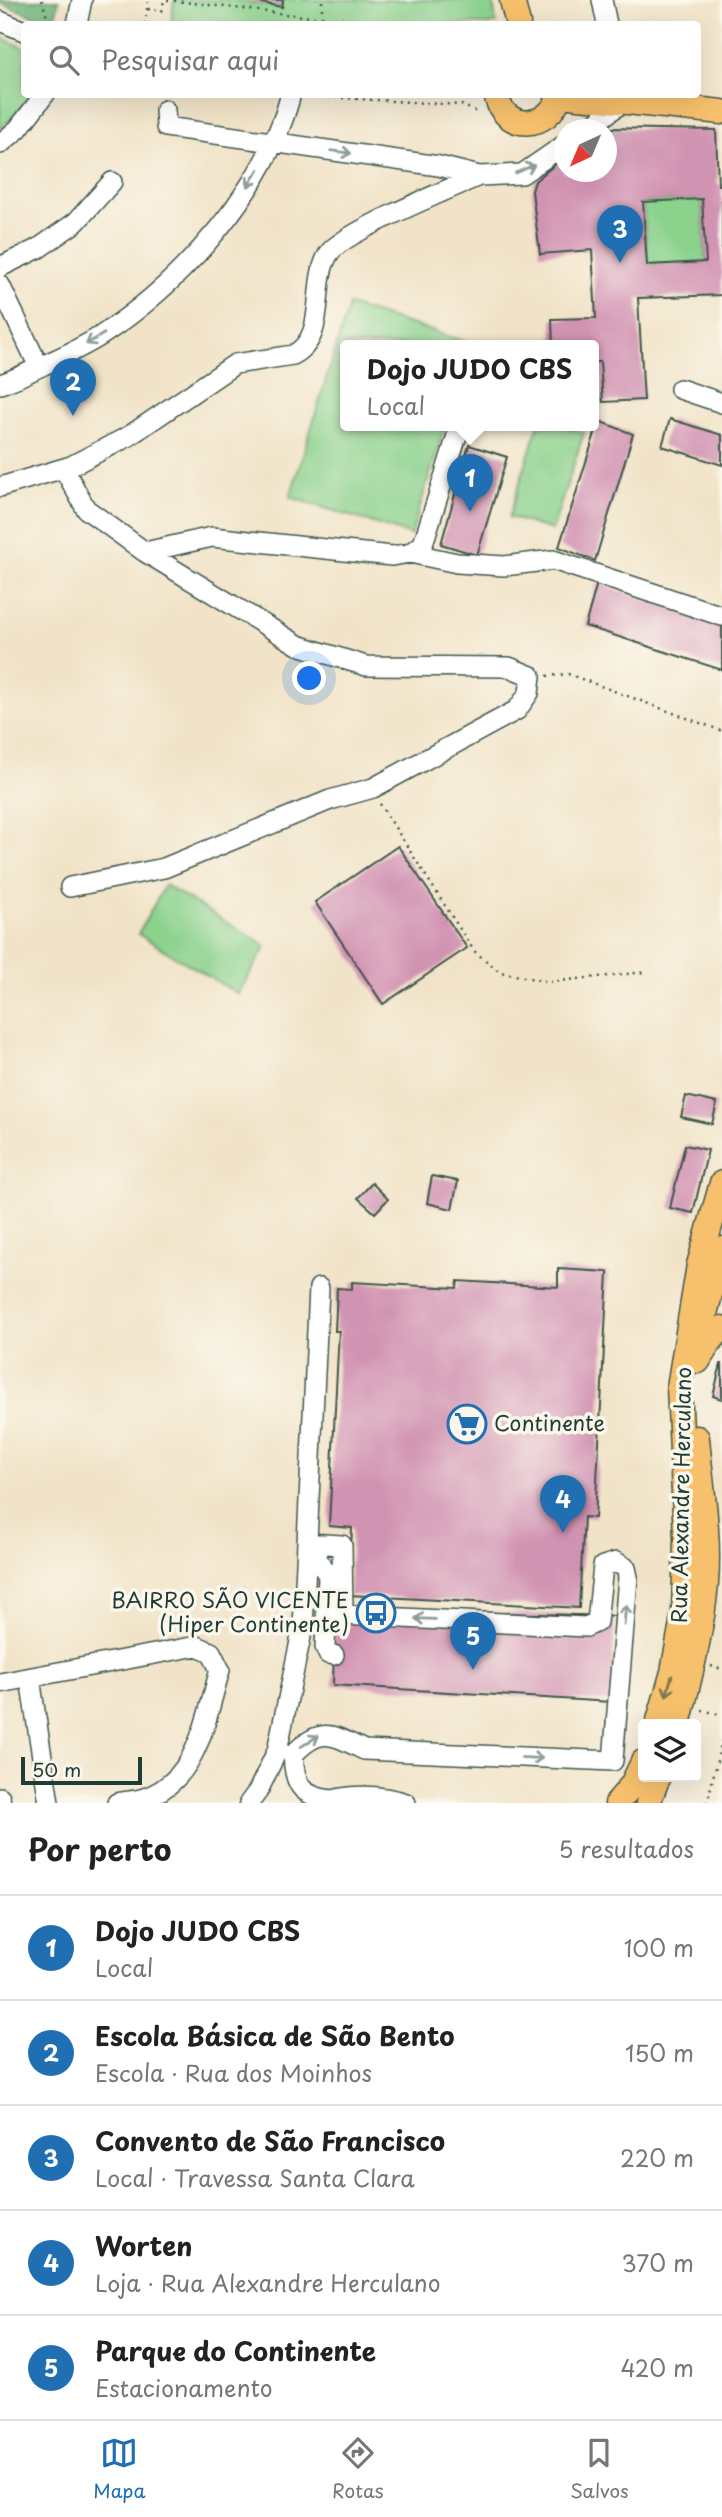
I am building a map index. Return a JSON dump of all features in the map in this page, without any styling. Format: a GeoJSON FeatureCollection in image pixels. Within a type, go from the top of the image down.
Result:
{"type":"FeatureCollection","features":[{"type":"Feature","properties":{"kind":"main road"},"geometry":{"type":"LineString","coordinates":[[512,0],[517,21]]}},
{"type":"Feature","properties":{"kind":"main road"},"geometry":{"type":"LineString","coordinates":[[491,104],[518,122],[530,123],[550,115],[559,98]]}},
{"type":"Feature","properties":{"kind":"main road"},"geometry":{"type":"LineString","coordinates":[[623,98],[722,112]]}},
{"type":"Feature","properties":{"kind":"main road","name":"Rua Alexandre Herculano"},"geometry":{"type":"LineString","coordinates":[[659,1719],[673,1671],[684,1612],[686,1538],[679,1387],[713,1291],[699,1265],[722,1183]]}},
{"type":"Feature","properties":{"kind":"main road","name":"Rua Alexandre Herculano"},"geometry":{"type":"LineString","coordinates":[[679,1719],[696,1656],[707,1581],[705,1522],[694,1399],[703,1323],[722,1248]]}},
{"type":"Feature","properties":{"kind":"main road"},"geometry":{"type":"LineString","coordinates":[[698,1360],[710,1340],[722,1328]]}},
{"type":"Feature","properties":{"kind":"main road"},"geometry":{"type":"LineString","coordinates":[[617,1803],[632,1785],[638,1772]]}},
{"type":"Feature","properties":{"kind":"main road"},"geometry":{"type":"LineString","coordinates":[[648,1803],[656,1782]]}},
{"type":"Feature","properties":{"kind":"street"},"geometry":{"type":"LineString","coordinates":[[78,21],[82,0]]}},
{"type":"Feature","properties":{"kind":"street"},"geometry":{"type":"LineString","coordinates":[[602,0],[606,21]]}},
{"type":"Feature","properties":{"kind":"street"},"geometry":{"type":"LineString","coordinates":[[0,21],[21,31]]}},
{"type":"Feature","properties":{"kind":"street"},"geometry":{"type":"LineString","coordinates":[[0,144],[18,129],[41,98]]}},
{"type":"Feature","properties":{"kind":"street"},"geometry":{"type":"LineString","coordinates":[[0,384],[104,334],[144,304],[190,261],[215,234],[266,159],[285,120],[292,98]]}},
{"type":"Feature","properties":{"kind":"street"},"geometry":{"type":"LineString","coordinates":[[599,119],[623,98]]}},
{"type":"Feature","properties":{"kind":"street"},"geometry":{"type":"LineString","coordinates":[[165,110],[166,127],[439,166],[479,176],[522,174],[554,152]]}},
{"type":"Feature","properties":{"kind":"street"},"geometry":{"type":"LineString","coordinates":[[0,487],[64,469],[129,436],[235,363],[300,352],[316,317],[321,272],[333,248],[367,228],[479,176]]}},
{"type":"Feature","properties":{"kind":"street"},"geometry":{"type":"LineString","coordinates":[[0,268],[39,248],[76,222],[112,182]]}},
{"type":"Feature","properties":{"kind":"street"},"geometry":{"type":"LineString","coordinates":[[0,285],[39,367]]}},
{"type":"Feature","properties":{"kind":"street"},"geometry":{"type":"LineString","coordinates":[[680,389],[722,403]]}},
{"type":"Feature","properties":{"kind":"street"},"geometry":{"type":"LineString","coordinates":[[145,552],[212,537],[392,556],[410,552],[423,544],[458,431]]}},
{"type":"Feature","properties":{"kind":"street"},"geometry":{"type":"LineString","coordinates":[[64,469],[86,509],[145,552],[298,645],[366,666],[509,667],[531,676],[529,693],[517,710],[373,788],[330,800],[164,868],[70,887]]}},
{"type":"Feature","properties":{"kind":"street"},"geometry":{"type":"LineString","coordinates":[[410,552],[457,563],[504,566],[553,560],[722,616]]}},
{"type":"Feature","properties":{"kind":"street"},"geometry":{"type":"LineString","coordinates":[[249,1803],[258,1791],[277,1751],[303,1627],[312,1544],[320,1288]]}},
{"type":"Feature","properties":{"kind":"street"},"geometry":{"type":"LineString","coordinates":[[312,1544],[317,1559],[328,1576],[325,1647],[328,1654],[334,1655]]}},
{"type":"Feature","properties":{"kind":"street"},"geometry":{"type":"LineString","coordinates":[[294,1774],[293,1755],[304,1743],[320,1734],[331,1735],[364,1750],[612,1761],[628,1577],[626,1568],[616,1562],[603,1566],[597,1622],[586,1627],[343,1615],[342,1545],[312,1544]]}},
{"type":"Feature","properties":{"kind":"street"},"geometry":{"type":"LineString","coordinates":[[299,1645],[307,1646],[314,1638],[317,1569]]}},
{"type":"Feature","properties":{"kind":"street"},"geometry":{"type":"LineString","coordinates":[[0,1683],[197,1646],[211,1652],[220,1670],[195,1752],[186,1767],[145,1798],[117,1803]]}},
{"type":"Feature","properties":{"kind":"street"},"geometry":{"type":"LineString","coordinates":[[30,1678],[50,1803]]}},
{"type":"Feature","properties":{"kind":"street"},"geometry":{"type":"LineString","coordinates":[[277,1751],[294,1774],[300,1788],[314,1797],[328,1801],[367,1797],[405,1803]]}},
{"type":"Feature","properties":{"kind":"street"},"geometry":{"type":"LineString","coordinates":[[0,1797],[1,1803]]}},
{"type":"Feature","properties":{"kind":"path"},"geometry":{"type":"LineString","coordinates":[[43,0],[48,21]]}},
{"type":"Feature","properties":{"kind":"path"},"geometry":{"type":"LineString","coordinates":[[148,9],[162,11],[166,0],[322,18],[343,18],[346,21]]}},
{"type":"Feature","properties":{"kind":"path"},"geometry":{"type":"LineString","coordinates":[[322,0],[322,18]]}},
{"type":"Feature","properties":{"kind":"path"},"geometry":{"type":"LineString","coordinates":[[146,21],[148,2]]}},
{"type":"Feature","properties":{"kind":"path"},"geometry":{"type":"LineString","coordinates":[[354,98],[461,105],[491,104]]}},
{"type":"Feature","properties":{"kind":"path"},"geometry":{"type":"LineString","coordinates":[[531,676],[568,674],[722,731]]}},
{"type":"Feature","properties":{"kind":"path"},"geometry":{"type":"LineString","coordinates":[[373,788],[382,810],[474,951],[500,972],[549,982],[646,972]]}},
{"type":"Feature","properties":{"kind":"path"},"geometry":{"type":"LineString","coordinates":[[698,1709],[722,1716]]}},
{"type":"Feature","properties":{"kind":"path"},"geometry":{"type":"LineString","coordinates":[[707,1803],[722,1740]]}},
{"type":"Feature","properties":{"kind":"green space"},"geometry":{"type":"Polygon","coordinates":[[[0,0],[59,0],[55,21],[46,21],[0,3],[0,0]]]}},
{"type":"Feature","properties":{"kind":"green space"},"geometry":{"type":"Polygon","coordinates":[[[174,0],[232,0],[282,7],[283,0],[493,0],[496,21],[171,21],[174,0]]]}},
{"type":"Feature","properties":{"kind":"green space"},"geometry":{"type":"Polygon","coordinates":[[[0,37],[21,47],[21,98],[29,98],[0,130],[0,37]]]}},
{"type":"Feature","properties":{"kind":"green space"},"geometry":{"type":"Polygon","coordinates":[[[702,199],[706,262],[647,265],[643,202],[702,199]]]}},
{"type":"Feature","properties":{"kind":"green space"},"geometry":{"type":"Polygon","coordinates":[[[349,305],[460,340],[340,340],[340,431],[443,431],[411,535],[290,497],[349,305]]]}},
{"type":"Feature","properties":{"kind":"green space"},"geometry":{"type":"Polygon","coordinates":[[[536,431],[584,433],[552,530],[509,517],[536,431]]]}},
{"type":"Feature","properties":{"kind":"green space"},"geometry":{"type":"Polygon","coordinates":[[[165,885],[266,946],[238,994],[138,934],[165,885]]]}},
{"type":"Feature","properties":{"kind":"building"},"geometry":{"type":"Polygon","coordinates":[[[245,0],[283,0],[282,7],[245,0]]]}},
{"type":"Feature","properties":{"kind":"building"},"geometry":{"type":"Polygon","coordinates":[[[617,128],[716,130],[718,185],[722,185],[722,295],[638,298],[644,400],[603,402],[599,340],[553,340],[552,319],[596,318],[592,250],[540,254],[532,191],[535,181],[554,165],[554,182],[617,182],[617,128]],[[702,199],[643,202],[647,265],[706,262],[702,199]]]}},
{"type":"Feature","properties":{"kind":"building"},"geometry":{"type":"Polygon","coordinates":[[[670,419],[722,435],[722,465],[662,446],[670,419]]]}},
{"type":"Feature","properties":{"kind":"building"},"geometry":{"type":"Polygon","coordinates":[[[599,421],[633,434],[595,561],[559,547],[596,431],[599,431],[599,421]]]}},
{"type":"Feature","properties":{"kind":"building"},"geometry":{"type":"Polygon","coordinates":[[[469,445],[507,457],[477,555],[441,544],[469,445]]]}},
{"type":"Feature","properties":{"kind":"building"},"geometry":{"type":"Polygon","coordinates":[[[597,583],[722,623],[722,670],[585,626],[597,583]]]}},
{"type":"Feature","properties":{"kind":"building"},"geometry":{"type":"Polygon","coordinates":[[[398,846],[467,948],[383,1004],[315,902],[398,846]]]}},
{"type":"Feature","properties":{"kind":"building"},"geometry":{"type":"Polygon","coordinates":[[[686,1096],[717,1103],[712,1124],[681,1117],[686,1096]]]}},
{"type":"Feature","properties":{"kind":"building"},"geometry":{"type":"Polygon","coordinates":[[[685,1145],[708,1150],[693,1213],[670,1208],[685,1145]]]}},
{"type":"Feature","properties":{"kind":"building"},"geometry":{"type":"Polygon","coordinates":[[[432,1176],[458,1181],[452,1209],[427,1203],[432,1176]]]}},
{"type":"Feature","properties":{"kind":"building"},"geometry":{"type":"Polygon","coordinates":[[[372,1183],[388,1199],[375,1213],[358,1198],[372,1183]]]}},
{"type":"Feature","properties":{"kind":"building","name":"Continente"},"geometry":{"type":"Polygon","coordinates":[[[558,1269],[608,1272],[595,1518],[584,1517],[579,1608],[349,1595],[352,1528],[329,1526],[339,1331],[335,1331],[337,1288],[352,1289],[352,1282],[457,1288],[458,1281],[558,1287],[558,1269]]]}},
{"type":"Feature","properties":{"kind":"building"},"geometry":{"type":"Polygon","coordinates":[[[722,1364],[722,1399],[713,1396],[722,1364]]]}},
{"type":"Feature","properties":{"kind":"building"},"geometry":{"type":"Polygon","coordinates":[[[335,1609],[615,1616],[611,1702],[333,1685],[335,1609]]]}},
{"type":"Feature","properties":{"kind":"place","name":"Convento de São Francisco"},"geometry":{"type":"Point","coordinates":[620,263]}},
{"type":"Feature","properties":{"kind":"place","name":"Escola Básica de São Bento"},"geometry":{"type":"Point","coordinates":[73,416]}},
{"type":"Feature","properties":{"kind":"place","name":"Dojo JUDO CBS"},"geometry":{"type":"Point","coordinates":[470,512]}},
{"type":"Feature","properties":{"kind":"place","name":"Continente"},"geometry":{"type":"Point","coordinates":[467,1424]}},
{"type":"Feature","properties":{"kind":"place","name":"Worten"},"geometry":{"type":"Point","coordinates":[563,1533]}},
{"type":"Feature","properties":{"kind":"place","name":"BAIRRO SÃO VICENTE (Hiper Continente)"},"geometry":{"type":"Point","coordinates":[376,1613]}},
{"type":"Feature","properties":{"kind":"place","name":"Parque do Continente"},"geometry":{"type":"Point","coordinates":[473,1670]}}]}
